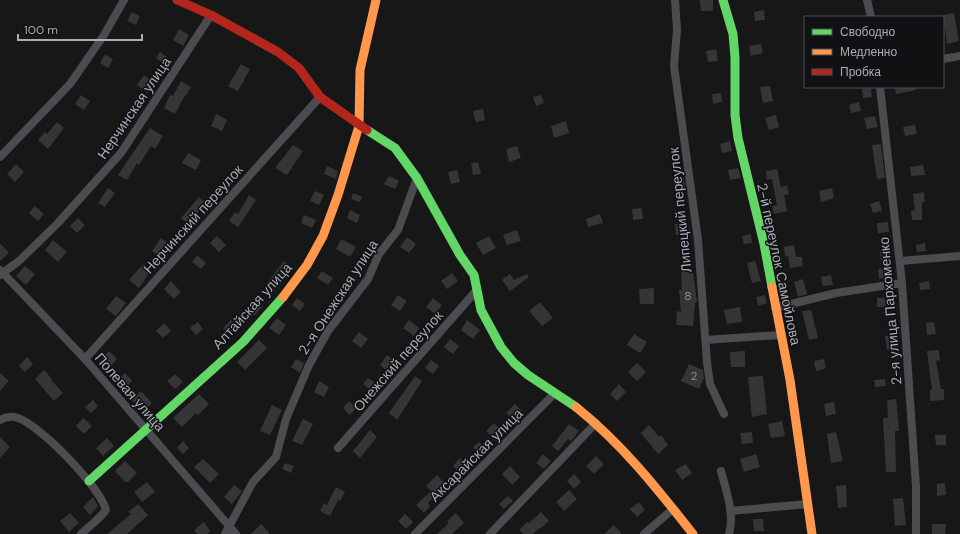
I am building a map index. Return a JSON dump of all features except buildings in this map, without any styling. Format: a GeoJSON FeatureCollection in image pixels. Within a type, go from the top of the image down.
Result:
{"type":"FeatureCollection","features":[{"type":"Feature","properties":{"kind":"street"},"geometry":{"type":"LineString","coordinates":[[0,157],[70,84],[111,24],[124,0]]}},
{"type":"Feature","properties":{"kind":"street"},"geometry":{"type":"LineString","coordinates":[[178,0],[211,15],[278,52],[299,68],[320,97],[359,126],[378,136],[395,148],[417,178],[460,255],[474,274],[476,291],[481,310],[501,347],[514,363],[528,375],[596,423],[640,467],[693,534]]}},
{"type":"Feature","properties":{"kind":"street","name":"Алтайская улица"},"geometry":{"type":"LineString","coordinates":[[89,481],[145,428],[243,342],[287,292],[307,265],[328,222],[359,126],[360,70],[376,0]]}},
{"type":"Feature","properties":{"kind":"street","name":"Липецкий переулок"},"geometry":{"type":"LineString","coordinates":[[675,0],[676,30],[674,66],[698,240],[705,340],[710,384],[724,414]]}},
{"type":"Feature","properties":{"kind":"street","name":"2-й переулок Самойлова"},"geometry":{"type":"LineString","coordinates":[[723,0],[733,34],[736,58],[735,114],[738,138],[764,244],[780,335],[790,380],[812,534]]}},
{"type":"Feature","properties":{"kind":"street"},"geometry":{"type":"LineString","coordinates":[[868,0],[871,16]]}},
{"type":"Feature","properties":{"kind":"street","name":"Нерчинская улица"},"geometry":{"type":"LineString","coordinates":[[1,273],[19,261],[57,224],[121,153],[211,15]]}},
{"type":"Feature","properties":{"kind":"street"},"geometry":{"type":"LineString","coordinates":[[944,59],[960,56]]}},
{"type":"Feature","properties":{"kind":"street","name":"2-я улица Пархоменко"},"geometry":{"type":"LineString","coordinates":[[880,88],[902,283],[916,487],[916,534]]}},
{"type":"Feature","properties":{"kind":"street","name":"Нерчинский переулок"},"geometry":{"type":"LineString","coordinates":[[84,359],[320,97]]}},
{"type":"Feature","properties":{"kind":"street","name":"2-я Онежская улица"},"geometry":{"type":"LineString","coordinates":[[225,534],[252,482],[276,457],[286,419],[309,365],[328,331],[368,279],[379,254],[398,230],[417,178]]}},
{"type":"Feature","properties":{"kind":"street"},"geometry":{"type":"LineString","coordinates":[[900,261],[960,256]]}},
{"type":"Feature","properties":{"kind":"street","name":"Полевая улица"},"geometry":{"type":"LineString","coordinates":[[1,273],[84,359],[236,534]]}},
{"type":"Feature","properties":{"kind":"street"},"geometry":{"type":"LineString","coordinates":[[775,308],[836,293],[902,283]]}},
{"type":"Feature","properties":{"kind":"street","name":"Онежский переулок"},"geometry":{"type":"LineString","coordinates":[[338,448],[476,291]]}},
{"type":"Feature","properties":{"kind":"street"},"geometry":{"type":"LineString","coordinates":[[705,340],[780,335]]}},
{"type":"Feature","properties":{"kind":"street","name":"Аксарайская улица"},"geometry":{"type":"LineString","coordinates":[[415,534],[555,394]]}},
{"type":"Feature","properties":{"kind":"street"},"geometry":{"type":"LineString","coordinates":[[0,420],[6,417],[17,418],[46,437],[89,481],[103,500],[106,510],[81,534]]}},
{"type":"Feature","properties":{"kind":"street"},"geometry":{"type":"LineString","coordinates":[[490,534],[596,423]]}},
{"type":"Feature","properties":{"kind":"street"},"geometry":{"type":"LineString","coordinates":[[721,471],[730,511],[729,534]]}},
{"type":"Feature","properties":{"kind":"street"},"geometry":{"type":"LineString","coordinates":[[730,511],[808,504]]}},
{"type":"Feature","properties":{"kind":"street"},"geometry":{"type":"LineString","coordinates":[[644,534],[673,509]]}},
{"type":"Feature","properties":{"kind":"traffic: fast"},"geometry":{"type":"LineString","coordinates":[[723,0],[733,34],[735,58],[735,115],[738,138],[764,244],[772,287]]}},
{"type":"Feature","properties":{"kind":"traffic: fast"},"geometry":{"type":"LineString","coordinates":[[367,130],[395,148],[417,178],[460,255],[474,275],[481,310],[501,347],[514,363],[528,375],[576,407]]}},
{"type":"Feature","properties":{"kind":"traffic: fast"},"geometry":{"type":"LineString","coordinates":[[89,481],[243,342],[283,297]]}},
{"type":"Feature","properties":{"kind":"traffic: slow"},"geometry":{"type":"LineString","coordinates":[[283,297],[307,265],[323,236],[338,195],[359,126],[360,70],[376,0]]}},
{"type":"Feature","properties":{"kind":"traffic: slow"},"geometry":{"type":"LineString","coordinates":[[772,287],[790,380],[812,534]]}},
{"type":"Feature","properties":{"kind":"traffic: slow"},"geometry":{"type":"LineString","coordinates":[[576,407],[624,451],[693,534]]}},
{"type":"Feature","properties":{"kind":"traffic: jam"},"geometry":{"type":"LineString","coordinates":[[177,0],[211,15],[278,52],[299,68],[320,97],[367,130]]}}]}
